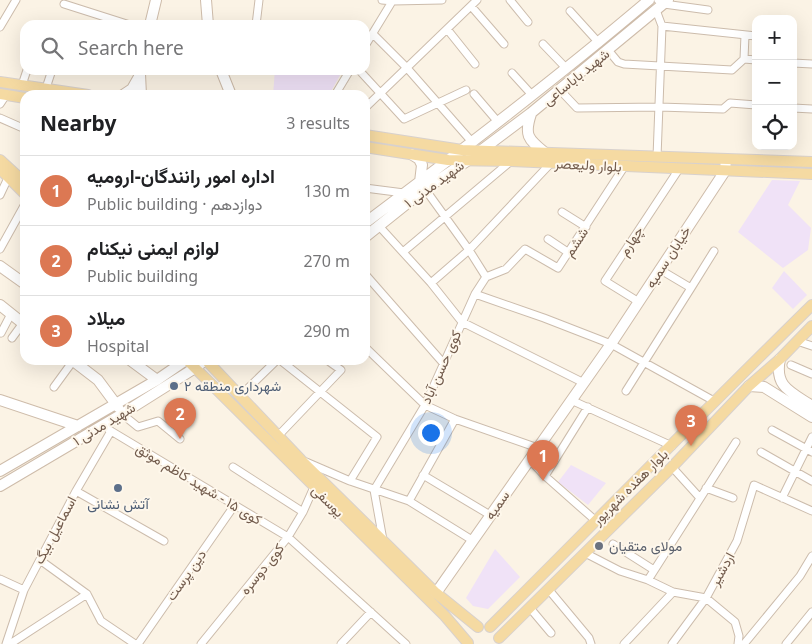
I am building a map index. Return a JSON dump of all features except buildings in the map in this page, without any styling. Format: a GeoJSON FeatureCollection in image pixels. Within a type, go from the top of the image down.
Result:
{"type":"FeatureCollection","features":[{"type":"Feature","properties":{"kind":"main road"},"geometry":{"type":"LineString","coordinates":[[151,20],[156,0]]}},
{"type":"Feature","properties":{"kind":"main road"},"geometry":{"type":"LineString","coordinates":[[206,0],[208,20]]}},
{"type":"Feature","properties":{"kind":"main road","name":"شهید باباساعی"},"geometry":{"type":"LineString","coordinates":[[462,150],[599,43],[649,0]]}},
{"type":"Feature","properties":{"kind":"main road","name":"شهید باباساعی"},"geometry":{"type":"LineString","coordinates":[[481,150],[560,90],[661,4]]}},
{"type":"Feature","properties":{"kind":"main road"},"geometry":{"type":"LineString","coordinates":[[130,90],[139,75]]}},
{"type":"Feature","properties":{"kind":"main road"},"geometry":{"type":"LineString","coordinates":[[140,75],[141,90]]}},
{"type":"Feature","properties":{"kind":"main road"},"geometry":{"type":"LineString","coordinates":[[223,75],[229,90]]}},
{"type":"Feature","properties":{"kind":"main road"},"geometry":{"type":"LineString","coordinates":[[0,82],[58,90]]}},
{"type":"Feature","properties":{"kind":"main road"},"geometry":{"type":"LineString","coordinates":[[3,94],[20,97]]}},
{"type":"Feature","properties":{"kind":"main road"},"geometry":{"type":"LineString","coordinates":[[531,113],[526,126],[529,140],[544,152]]}},
{"type":"Feature","properties":{"kind":"main road","name":"بلوار ولیعصر"},"geometry":{"type":"LineString","coordinates":[[370,136],[462,150],[812,162]]}},
{"type":"Feature","properties":{"kind":"main road","name":"بلوار ولیعصر"},"geometry":{"type":"LineString","coordinates":[[370,148],[448,160],[511,160],[624,167],[812,174]]}},
{"type":"Feature","properties":{"kind":"main road","name":"شهید مدنی ۱"},"geometry":{"type":"LineString","coordinates":[[370,233],[448,160],[462,150]]}},
{"type":"Feature","properties":{"kind":"main road","name":"شهید مدنی ۱"},"geometry":{"type":"LineString","coordinates":[[370,219],[404,193],[423,185],[466,161],[481,150]]}},
{"type":"Feature","properties":{"kind":"main road"},"geometry":{"type":"LineString","coordinates":[[408,153],[418,158],[422,165],[423,185]]}},
{"type":"Feature","properties":{"kind":"main road"},"geometry":{"type":"LineString","coordinates":[[725,170],[726,159]]}},
{"type":"Feature","properties":{"kind":"main road"},"geometry":{"type":"LineString","coordinates":[[0,160],[20,178]]}},
{"type":"Feature","properties":{"kind":"main road"},"geometry":{"type":"LineString","coordinates":[[0,169],[20,189]]}},
{"type":"Feature","properties":{"kind":"main road","name":"خیابان سمیه"},"geometry":{"type":"LineString","coordinates":[[611,344],[725,170]]}},
{"type":"Feature","properties":{"kind":"main road"},"geometry":{"type":"LineString","coordinates":[[0,266],[20,280]]}},
{"type":"Feature","properties":{"kind":"main road"},"geometry":{"type":"LineString","coordinates":[[0,305],[20,321]]}},
{"type":"Feature","properties":{"kind":"main road","name":"بلوار هفده شهریور"},"geometry":{"type":"LineString","coordinates":[[490,627],[812,305]]}},
{"type":"Feature","properties":{"kind":"main road","name":"بلوار هفده شهریور"},"geometry":{"type":"LineString","coordinates":[[499,641],[672,467],[749,386],[780,359],[812,326]]}},
{"type":"Feature","properties":{"kind":"main road","name":"سمیه"},"geometry":{"type":"LineString","coordinates":[[436,593],[611,344]]}},
{"type":"Feature","properties":{"kind":"main road"},"geometry":{"type":"LineString","coordinates":[[780,359],[778,370],[784,386],[812,406]]}},
{"type":"Feature","properties":{"kind":"main road"},"geometry":{"type":"LineString","coordinates":[[78,365],[98,380],[122,414]]}},
{"type":"Feature","properties":{"kind":"main road"},"geometry":{"type":"LineString","coordinates":[[137,365],[157,380]]}},
{"type":"Feature","properties":{"kind":"main road","name":"شهید مدنی ۱"},"geometry":{"type":"LineString","coordinates":[[0,471],[157,380],[179,365]]}},
{"type":"Feature","properties":{"kind":"main road","name":"یوسفی"},"geometry":{"type":"LineString","coordinates":[[192,365],[278,436],[436,593],[478,626]]}},
{"type":"Feature","properties":{"kind":"main road","name":"شهید مدنی ۱"},"geometry":{"type":"LineString","coordinates":[[0,486],[107,428],[122,414],[199,365]]}},
{"type":"Feature","properties":{"kind":"main road","name":"یوسفی"},"geometry":{"type":"LineString","coordinates":[[210,365],[240,396],[251,415],[314,487],[445,616],[468,643]]}},
{"type":"Feature","properties":{"kind":"main road"},"geometry":{"type":"LineString","coordinates":[[749,386],[764,387],[812,417]]}},
{"type":"Feature","properties":{"kind":"main road"},"geometry":{"type":"LineString","coordinates":[[0,400],[78,426]]}},
{"type":"Feature","properties":{"kind":"main road"},"geometry":{"type":"LineString","coordinates":[[96,415],[107,428]]}},
{"type":"Feature","properties":{"kind":"main road"},"geometry":{"type":"LineString","coordinates":[[579,538],[587,551]]}},
{"type":"Feature","properties":{"kind":"main road"},"geometry":{"type":"LineString","coordinates":[[445,616],[452,607]]}},
{"type":"Feature","properties":{"kind":"main road"},"geometry":{"type":"LineString","coordinates":[[468,643],[469,635],[478,626],[490,627],[497,634],[499,641]]}},
{"type":"Feature","properties":{"kind":"street"},"geometry":{"type":"LineString","coordinates":[[0,27],[16,0]]}},
{"type":"Feature","properties":{"kind":"street"},"geometry":{"type":"LineString","coordinates":[[257,20],[259,0]]}},
{"type":"Feature","properties":{"kind":"street"},"geometry":{"type":"LineString","coordinates":[[382,0],[442,0]]}},
{"type":"Feature","properties":{"kind":"street"},"geometry":{"type":"LineString","coordinates":[[370,103],[477,0]]}},
{"type":"Feature","properties":{"kind":"street"},"geometry":{"type":"LineString","coordinates":[[510,0],[528,22]]}},
{"type":"Feature","properties":{"kind":"street"},"geometry":{"type":"LineString","coordinates":[[370,38],[393,1]]}},
{"type":"Feature","properties":{"kind":"street"},"geometry":{"type":"LineString","coordinates":[[64,4],[114,20]]}},
{"type":"Feature","properties":{"kind":"street"},"geometry":{"type":"LineString","coordinates":[[657,157],[662,66],[661,4],[708,10]]}},
{"type":"Feature","properties":{"kind":"street"},"geometry":{"type":"LineString","coordinates":[[471,6],[504,44]]}},
{"type":"Feature","properties":{"kind":"street"},"geometry":{"type":"LineString","coordinates":[[570,10],[599,43]]}},
{"type":"Feature","properties":{"kind":"street"},"geometry":{"type":"LineString","coordinates":[[662,26],[752,36]]}},
{"type":"Feature","properties":{"kind":"street"},"geometry":{"type":"LineString","coordinates":[[447,29],[475,64]]}},
{"type":"Feature","properties":{"kind":"street"},"geometry":{"type":"LineString","coordinates":[[373,34],[407,68],[472,142]]}},
{"type":"Feature","properties":{"kind":"street"},"geometry":{"type":"LineString","coordinates":[[608,50],[618,62],[624,64],[732,70],[744,58],[745,35]]}},
{"type":"Feature","properties":{"kind":"street"},"geometry":{"type":"LineString","coordinates":[[543,44],[566,68]]}},
{"type":"Feature","properties":{"kind":"street"},"geometry":{"type":"LineString","coordinates":[[744,58],[752,59]]}},
{"type":"Feature","properties":{"kind":"street"},"geometry":{"type":"LineString","coordinates":[[797,63],[812,64]]}},
{"type":"Feature","properties":{"kind":"street"},"geometry":{"type":"LineString","coordinates":[[512,73],[532,95]]}},
{"type":"Feature","properties":{"kind":"street"},"geometry":{"type":"LineString","coordinates":[[22,85],[25,75]]}},
{"type":"Feature","properties":{"kind":"street"},"geometry":{"type":"LineString","coordinates":[[46,88],[50,75]]}},
{"type":"Feature","properties":{"kind":"street"},"geometry":{"type":"LineString","coordinates":[[338,90],[347,75]]}},
{"type":"Feature","properties":{"kind":"street"},"geometry":{"type":"LineString","coordinates":[[364,75],[404,119],[466,90]]}},
{"type":"Feature","properties":{"kind":"street"},"geometry":{"type":"LineString","coordinates":[[560,90],[577,108],[659,107],[723,109],[730,104],[752,105]]}},
{"type":"Feature","properties":{"kind":"street"},"geometry":{"type":"LineString","coordinates":[[0,104],[3,94]]}},
{"type":"Feature","properties":{"kind":"street"},"geometry":{"type":"LineString","coordinates":[[474,94],[498,122]]}},
{"type":"Feature","properties":{"kind":"street"},"geometry":{"type":"LineString","coordinates":[[797,108],[812,109]]}},
{"type":"Feature","properties":{"kind":"street"},"geometry":{"type":"LineString","coordinates":[[0,118],[20,127]]}},
{"type":"Feature","properties":{"kind":"street"},"geometry":{"type":"LineString","coordinates":[[403,252],[511,160]]}},
{"type":"Feature","properties":{"kind":"street"},"geometry":{"type":"LineString","coordinates":[[431,283],[469,250],[551,163]]}},
{"type":"Feature","properties":{"kind":"street","name":"ششم"},"geometry":{"type":"LineString","coordinates":[[486,277],[506,268],[525,249],[558,268],[570,253],[624,167]]}},
{"type":"Feature","properties":{"kind":"street","name":"چهارم"},"geometry":{"type":"LineString","coordinates":[[638,302],[605,281],[679,169]]}},
{"type":"Feature","properties":{"kind":"street"},"geometry":{"type":"LineString","coordinates":[[0,195],[8,178]]}},
{"type":"Feature","properties":{"kind":"street"},"geometry":{"type":"LineString","coordinates":[[423,185],[486,277]]}},
{"type":"Feature","properties":{"kind":"street"},"geometry":{"type":"LineString","coordinates":[[370,189],[404,193]]}},
{"type":"Feature","properties":{"kind":"street"},"geometry":{"type":"LineString","coordinates":[[562,212],[586,226]]}},
{"type":"Feature","properties":{"kind":"street"},"geometry":{"type":"LineString","coordinates":[[0,248],[20,213]]}},
{"type":"Feature","properties":{"kind":"street"},"geometry":{"type":"LineString","coordinates":[[379,226],[431,283],[462,322],[584,383]]}},
{"type":"Feature","properties":{"kind":"street"},"geometry":{"type":"LineString","coordinates":[[548,239],[570,253]]}},
{"type":"Feature","properties":{"kind":"street"},"geometry":{"type":"LineString","coordinates":[[626,391],[714,251]]}},
{"type":"Feature","properties":{"kind":"street"},"geometry":{"type":"LineString","coordinates":[[660,269],[691,288]]}},
{"type":"Feature","properties":{"kind":"street","name":"کوی حسن آباد"},"geometry":{"type":"LineString","coordinates":[[374,490],[425,405],[474,294],[486,277]]}},
{"type":"Feature","properties":{"kind":"street"},"geometry":{"type":"LineString","coordinates":[[370,280],[444,364]]}},
{"type":"Feature","properties":{"kind":"street"},"geometry":{"type":"LineString","coordinates":[[474,294],[611,344],[714,401]]}},
{"type":"Feature","properties":{"kind":"street"},"geometry":{"type":"LineString","coordinates":[[1,333],[11,314]]}},
{"type":"Feature","properties":{"kind":"street"},"geometry":{"type":"LineString","coordinates":[[12,338],[20,329]]}},
{"type":"Feature","properties":{"kind":"street"},"geometry":{"type":"LineString","coordinates":[[797,340],[812,346]]}},
{"type":"Feature","properties":{"kind":"street"},"geometry":{"type":"LineString","coordinates":[[370,352],[425,405],[455,419],[538,448]]}},
{"type":"Feature","properties":{"kind":"street"},"geometry":{"type":"LineString","coordinates":[[54,387],[69,365]]}},
{"type":"Feature","properties":{"kind":"street"},"geometry":{"type":"LineString","coordinates":[[240,396],[273,365]]}},
{"type":"Feature","properties":{"kind":"street"},"geometry":{"type":"LineString","coordinates":[[284,365],[377,438],[350,481]]}},
{"type":"Feature","properties":{"kind":"street"},"geometry":{"type":"LineString","coordinates":[[278,436],[341,370],[334,365]]}},
{"type":"Feature","properties":{"kind":"street"},"geometry":{"type":"LineString","coordinates":[[791,365],[812,374]]}},
{"type":"Feature","properties":{"kind":"street"},"geometry":{"type":"LineString","coordinates":[[571,400],[672,446]]}},
{"type":"Feature","properties":{"kind":"street"},"geometry":{"type":"LineString","coordinates":[[545,476],[588,407]]}},
{"type":"Feature","properties":{"kind":"street"},"geometry":{"type":"LineString","coordinates":[[122,414],[138,427],[158,421],[180,439]]}},
{"type":"Feature","properties":{"kind":"street"},"geometry":{"type":"LineString","coordinates":[[409,501],[455,419]]}},
{"type":"Feature","properties":{"kind":"street","name":"اسماعیل بیگ"},"geometry":{"type":"LineString","coordinates":[[8,644],[24,590],[107,428]]}},
{"type":"Feature","properties":{"kind":"street","name":"کوی ۱۵ - شهید کاظم موثق"},"geometry":{"type":"LineString","coordinates":[[107,428],[288,538],[406,644]]}},
{"type":"Feature","properties":{"kind":"street"},"geometry":{"type":"LineString","coordinates":[[772,430],[809,450]]}},
{"type":"Feature","properties":{"kind":"street"},"geometry":{"type":"LineString","coordinates":[[812,437],[809,450],[794,472],[782,498],[812,511]]}},
{"type":"Feature","properties":{"kind":"street"},"geometry":{"type":"LineString","coordinates":[[648,580],[736,442]]}},
{"type":"Feature","properties":{"kind":"street"},"geometry":{"type":"LineString","coordinates":[[760,452],[812,481]]}},
{"type":"Feature","properties":{"kind":"street"},"geometry":{"type":"LineString","coordinates":[[530,459],[545,476],[596,521]]}},
{"type":"Feature","properties":{"kind":"street"},"geometry":{"type":"LineString","coordinates":[[301,460],[350,481],[409,501],[472,540]]}},
{"type":"Feature","properties":{"kind":"street"},"geometry":{"type":"LineString","coordinates":[[233,467],[303,512]]}},
{"type":"Feature","properties":{"kind":"street"},"geometry":{"type":"LineString","coordinates":[[672,467],[700,498]]}},
{"type":"Feature","properties":{"kind":"street"},"geometry":{"type":"LineString","coordinates":[[423,475],[490,515]]}},
{"type":"Feature","properties":{"kind":"street","name":"اردشیر"},"geometry":{"type":"LineString","coordinates":[[672,644],[706,598],[737,541],[754,485],[782,498]]}},
{"type":"Feature","properties":{"kind":"street","name":"کوی دوسره"},"geometry":{"type":"LineString","coordinates":[[201,644],[288,538],[303,512],[314,487]]}},
{"type":"Feature","properties":{"kind":"street"},"geometry":{"type":"LineString","coordinates":[[706,488],[733,498]]}},
{"type":"Feature","properties":{"kind":"street"},"geometry":{"type":"LineString","coordinates":[[76,490],[164,541]]}},
{"type":"Feature","properties":{"kind":"street"},"geometry":{"type":"LineString","coordinates":[[374,490],[383,540]]}},
{"type":"Feature","properties":{"kind":"street","name":"دین پرست"},"geometry":{"type":"LineString","coordinates":[[137,644],[234,506]]}},
{"type":"Feature","properties":{"kind":"street"},"geometry":{"type":"LineString","coordinates":[[613,544],[654,570]]}},
{"type":"Feature","properties":{"kind":"street"},"geometry":{"type":"LineString","coordinates":[[587,551],[620,571],[648,580],[673,592],[706,598],[735,622],[739,636],[738,644]]}},
{"type":"Feature","properties":{"kind":"street"},"geometry":{"type":"LineString","coordinates":[[744,644],[800,576],[812,556]]}},
{"type":"Feature","properties":{"kind":"street"},"geometry":{"type":"LineString","coordinates":[[40,560],[87,594],[101,621],[137,644]]}},
{"type":"Feature","properties":{"kind":"street"},"geometry":{"type":"LineString","coordinates":[[0,579],[24,590]]}},
{"type":"Feature","properties":{"kind":"street"},"geometry":{"type":"LineString","coordinates":[[550,590],[589,638],[591,644]]}},
{"type":"Feature","properties":{"kind":"street"},"geometry":{"type":"LineString","coordinates":[[624,644],[673,592]]}},
{"type":"Feature","properties":{"kind":"street"},"geometry":{"type":"LineString","coordinates":[[8,644],[87,594]]}},
{"type":"Feature","properties":{"kind":"street"},"geometry":{"type":"LineString","coordinates":[[530,608],[551,633]]}},
{"type":"Feature","properties":{"kind":"street"},"geometry":{"type":"LineString","coordinates":[[341,644],[371,612]]}},
{"type":"Feature","properties":{"kind":"street"},"geometry":{"type":"LineString","coordinates":[[786,644],[812,612]]}},
{"type":"Feature","properties":{"kind":"shaded area"},"geometry":{"type":"Polygon","coordinates":[[[275,75],[340,75],[332,90],[273,90],[275,75]]]}},
{"type":"Feature","properties":{"kind":"shaded area"},"geometry":{"type":"Polygon","coordinates":[[[772,180],[800,181],[788,205],[811,228],[808,250],[783,268],[738,232],[772,180]]]}},
{"type":"Feature","properties":{"kind":"shaded area"},"geometry":{"type":"Polygon","coordinates":[[[784,271],[807,295],[793,309],[772,288],[784,271]]]}},
{"type":"Feature","properties":{"kind":"shaded area"},"geometry":{"type":"Polygon","coordinates":[[[571,465],[606,483],[588,505],[558,482],[571,465]]]}},
{"type":"Feature","properties":{"kind":"shaded area"},"geometry":{"type":"Polygon","coordinates":[[[495,549],[520,577],[488,609],[473,606],[466,598],[495,549]]]}},
{"type":"Feature","properties":{"kind":"place","name":"شهرداری منطقه ۲"},"geometry":{"type":"Point","coordinates":[174,386]}},
{"type":"Feature","properties":{"kind":"place","name":"لوازم ایمنی نیکنام"},"geometry":{"type":"Point","coordinates":[180,439]}},
{"type":"Feature","properties":{"kind":"place","name":"میلاد"},"geometry":{"type":"Point","coordinates":[691,446]}},
{"type":"Feature","properties":{"kind":"place","name":"اداره امور رانندگان-ارومیه"},"geometry":{"type":"Point","coordinates":[543,481]}},
{"type":"Feature","properties":{"kind":"place","name":"آتش نشانی"},"geometry":{"type":"Point","coordinates":[118,488]}},
{"type":"Feature","properties":{"kind":"place","name":"مولای متقیان"},"geometry":{"type":"Point","coordinates":[599,546]}}]}
